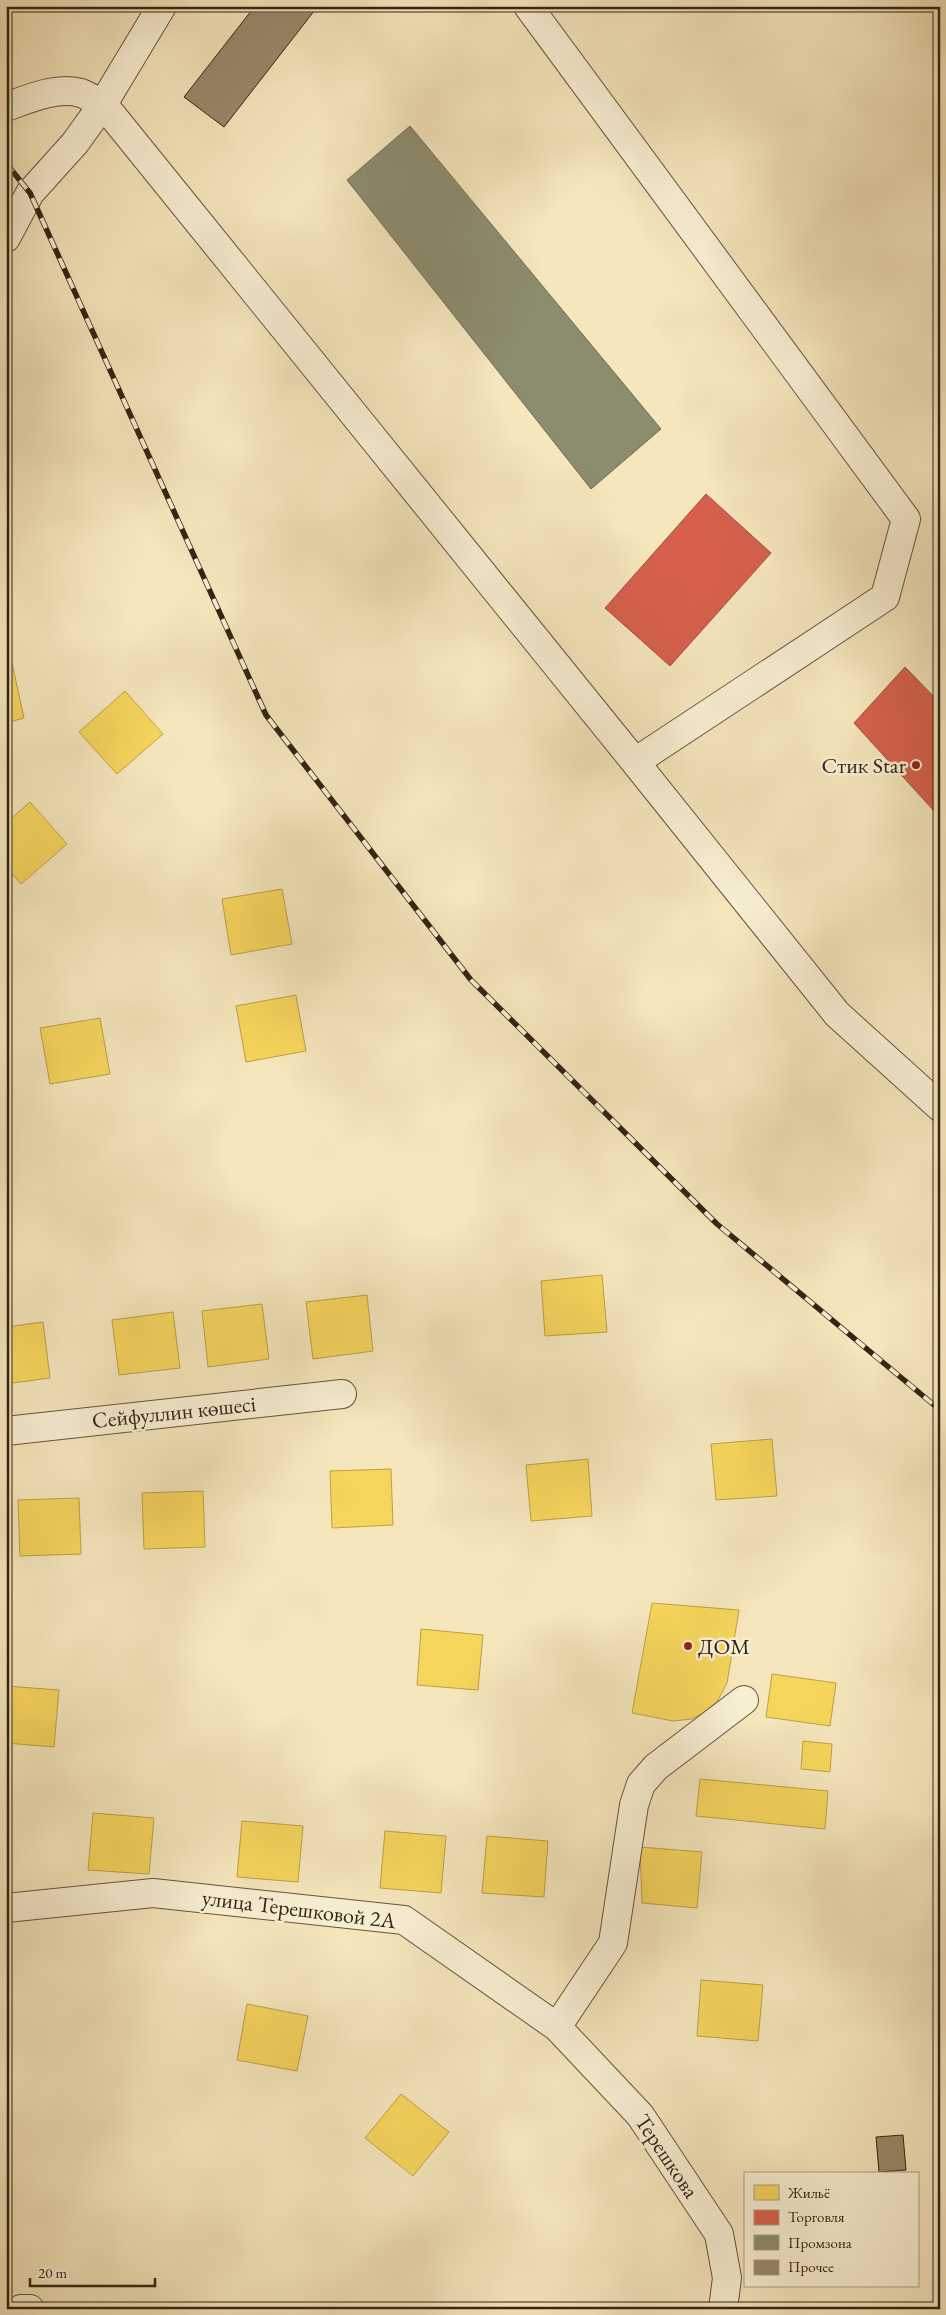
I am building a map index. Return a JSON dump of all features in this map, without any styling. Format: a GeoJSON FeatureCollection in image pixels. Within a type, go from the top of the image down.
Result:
{"type":"FeatureCollection","features":[{"type":"Feature","properties":{"kind":"street"},"geometry":{"type":"LineString","coordinates":[[6,238],[30,193],[75,143],[102,104],[162,6]]}},
{"type":"Feature","properties":{"kind":"street"},"geometry":{"type":"LineString","coordinates":[[528,6],[906,519],[885,597],[635,762]]}},
{"type":"Feature","properties":{"kind":"street"},"geometry":{"type":"LineString","coordinates":[[6,107],[34,96],[60,92],[80,93],[102,104],[837,1014],[940,1107]]}},
{"type":"Feature","properties":{"kind":"street"},"geometry":{"type":"LineString","coordinates":[[6,207],[30,193]]}},
{"type":"Feature","properties":{"kind":"street"},"geometry":{"type":"LineString","coordinates":[[892,1064],[940,1093]]}},
{"type":"Feature","properties":{"kind":"street","name":"Сейфуллин көшесі"},"geometry":{"type":"LineString","coordinates":[[6,1430],[342,1394]]}},
{"type":"Feature","properties":{"kind":"street"},"geometry":{"type":"LineString","coordinates":[[557,2027],[613,1943],[634,1805],[641,1784],[673,1752],[744,1700]]}},
{"type":"Feature","properties":{"kind":"street","name":"улица Терешковой 2А"},"geometry":{"type":"LineString","coordinates":[[6,1908],[153,1893],[404,1920],[557,2027]]}},
{"type":"Feature","properties":{"kind":"street","name":"Терешкова"},"geometry":{"type":"LineString","coordinates":[[557,2027],[640,2115],[719,2234],[727,2278],[723,2309]]}},
{"type":"Feature","properties":{"kind":"street"},"geometry":{"type":"LineString","coordinates":[[21,2309],[30,2309]]}},
{"type":"Feature","properties":{"kind":"building: Жильё"},"geometry":{"type":"Polygon","coordinates":[[[12,663],[24,718],[6,723],[6,665],[12,663]]]}},
{"type":"Feature","properties":{"kind":"building: Жильё"},"geometry":{"type":"Polygon","coordinates":[[[125,691],[163,734],[117,774],[79,732],[125,691]]]}},
{"type":"Feature","properties":{"kind":"building: Жильё"},"geometry":{"type":"Polygon","coordinates":[[[30,802],[67,844],[21,884],[6,867],[6,823],[30,802]]]}},
{"type":"Feature","properties":{"kind":"building: Жильё"},"geometry":{"type":"Polygon","coordinates":[[[282,889],[292,944],[231,955],[222,899],[282,889]]]}},
{"type":"Feature","properties":{"kind":"building: Жильё"},"geometry":{"type":"Polygon","coordinates":[[[296,995],[306,1051],[246,1062],[236,1006],[296,995]]]}},
{"type":"Feature","properties":{"kind":"building: Жильё"},"geometry":{"type":"Polygon","coordinates":[[[100,1018],[110,1074],[50,1084],[40,1028],[100,1018]]]}},
{"type":"Feature","properties":{"kind":"building: Жильё"},"geometry":{"type":"Polygon","coordinates":[[[602,1275],[607,1332],[545,1336],[541,1281],[602,1275]]]}},
{"type":"Feature","properties":{"kind":"building: Жильё"},"geometry":{"type":"Polygon","coordinates":[[[367,1295],[373,1351],[313,1359],[306,1302],[367,1295]]]}},
{"type":"Feature","properties":{"kind":"building: Жильё"},"geometry":{"type":"Polygon","coordinates":[[[262,1304],[269,1359],[208,1367],[202,1311],[262,1304]]]}},
{"type":"Feature","properties":{"kind":"building: Жильё"},"geometry":{"type":"Polygon","coordinates":[[[173,1312],[180,1368],[119,1375],[112,1320],[173,1312]]]}},
{"type":"Feature","properties":{"kind":"building: Жильё"},"geometry":{"type":"Polygon","coordinates":[[[43,1322],[50,1378],[6,1384],[6,1327],[43,1322]]]}},
{"type":"Feature","properties":{"kind":"building: Жильё"},"geometry":{"type":"Polygon","coordinates":[[[772,1439],[777,1496],[716,1500],[711,1444],[772,1439]]]}},
{"type":"Feature","properties":{"kind":"building: Жильё"},"geometry":{"type":"Polygon","coordinates":[[[588,1459],[592,1516],[531,1521],[526,1465],[588,1459]]]}},
{"type":"Feature","properties":{"kind":"building: Жильё"},"geometry":{"type":"Polygon","coordinates":[[[391,1469],[393,1525],[332,1528],[330,1471],[391,1469]]]}},
{"type":"Feature","properties":{"kind":"building: Жильё"},"geometry":{"type":"Polygon","coordinates":[[[203,1491],[205,1547],[144,1549],[142,1493],[203,1491]]]}},
{"type":"Feature","properties":{"kind":"building: Жильё"},"geometry":{"type":"Polygon","coordinates":[[[79,1498],[81,1554],[20,1556],[18,1500],[79,1498]]]}},
{"type":"Feature","properties":{"kind":"building: Жильё","name":"ДОМ"},"geometry":{"type":"Polygon","coordinates":[[[652,1603],[739,1610],[727,1683],[718,1700],[707,1711],[692,1719],[673,1721],[632,1713],[652,1603]]]}},
{"type":"Feature","properties":{"kind":"building: Жильё"},"geometry":{"type":"Polygon","coordinates":[[[421,1629],[483,1635],[478,1690],[417,1685],[421,1629]]]}},
{"type":"Feature","properties":{"kind":"building: Жильё"},"geometry":{"type":"Polygon","coordinates":[[[772,1674],[836,1683],[830,1726],[766,1717],[772,1674]]]}},
{"type":"Feature","properties":{"kind":"building: Жильё"},"geometry":{"type":"Polygon","coordinates":[[[6,1686],[59,1690],[54,1747],[6,1743],[6,1686]]]}},
{"type":"Feature","properties":{"kind":"building: Жильё"},"geometry":{"type":"Polygon","coordinates":[[[803,1741],[832,1744],[830,1772],[801,1769],[803,1741]]]}},
{"type":"Feature","properties":{"kind":"building: Жильё"},"geometry":{"type":"Polygon","coordinates":[[[700,1779],[828,1791],[825,1829],[696,1816],[700,1779]]]}},
{"type":"Feature","properties":{"kind":"building: Жильё"},"geometry":{"type":"Polygon","coordinates":[[[93,1813],[154,1818],[149,1874],[88,1870],[93,1813]]]}},
{"type":"Feature","properties":{"kind":"building: Жильё"},"geometry":{"type":"Polygon","coordinates":[[[242,1821],[303,1826],[298,1882],[237,1877],[242,1821]]]}},
{"type":"Feature","properties":{"kind":"building: Жильё"},"geometry":{"type":"Polygon","coordinates":[[[385,1831],[446,1836],[441,1893],[380,1888],[385,1831]]]}},
{"type":"Feature","properties":{"kind":"building: Жильё"},"geometry":{"type":"Polygon","coordinates":[[[487,1836],[548,1841],[544,1897],[482,1893],[487,1836]]]}},
{"type":"Feature","properties":{"kind":"building: Жильё"},"geometry":{"type":"Polygon","coordinates":[[[640,1847],[702,1852],[697,1908],[642,1903],[640,1847]]]}},
{"type":"Feature","properties":{"kind":"building: Жильё"},"geometry":{"type":"Polygon","coordinates":[[[701,1980],[763,1985],[758,2041],[697,2036],[701,1980]]]}},
{"type":"Feature","properties":{"kind":"building: Жильё"},"geometry":{"type":"Polygon","coordinates":[[[247,2004],[308,2016],[297,2071],[237,2060],[247,2004]]]}},
{"type":"Feature","properties":{"kind":"building: Жильё"},"geometry":{"type":"Polygon","coordinates":[[[401,2094],[449,2132],[413,2176],[365,2138],[401,2094]]]}},
{"type":"Feature","properties":{"kind":"building: Торговля"},"geometry":{"type":"Polygon","coordinates":[[[706,494],[771,553],[670,666],[605,608],[706,494]]]}},
{"type":"Feature","properties":{"kind":"building: Торговля","name":"Стик Star"},"geometry":{"type":"Polygon","coordinates":[[[905,667],[940,703],[940,807],[935,812],[854,723],[905,667]]]}},
{"type":"Feature","properties":{"kind":"building: Промзона"},"geometry":{"type":"Polygon","coordinates":[[[410,126],[661,429],[591,489],[347,180],[410,126]]]}},
{"type":"Feature","properties":{"kind":"building: Прочее"},"geometry":{"type":"Polygon","coordinates":[[[255,6],[318,6],[224,127],[184,97],[255,6]]]}},
{"type":"Feature","properties":{"kind":"building: Прочее"},"geometry":{"type":"Polygon","coordinates":[[[903,2135],[906,2170],[879,2172],[876,2137],[903,2135]]]}},
{"type":"Feature","properties":{"kind":"railway"},"geometry":{"type":"LineString","coordinates":[[6,163],[30,193],[266,715],[471,980],[717,1224],[940,1410]]}},
{"type":"Feature","properties":{"kind":"place","name":"Стик Star"},"geometry":{"type":"Point","coordinates":[916,765]}},
{"type":"Feature","properties":{"kind":"place","name":"ДОМ"},"geometry":{"type":"Point","coordinates":[688,1646]}}]}
